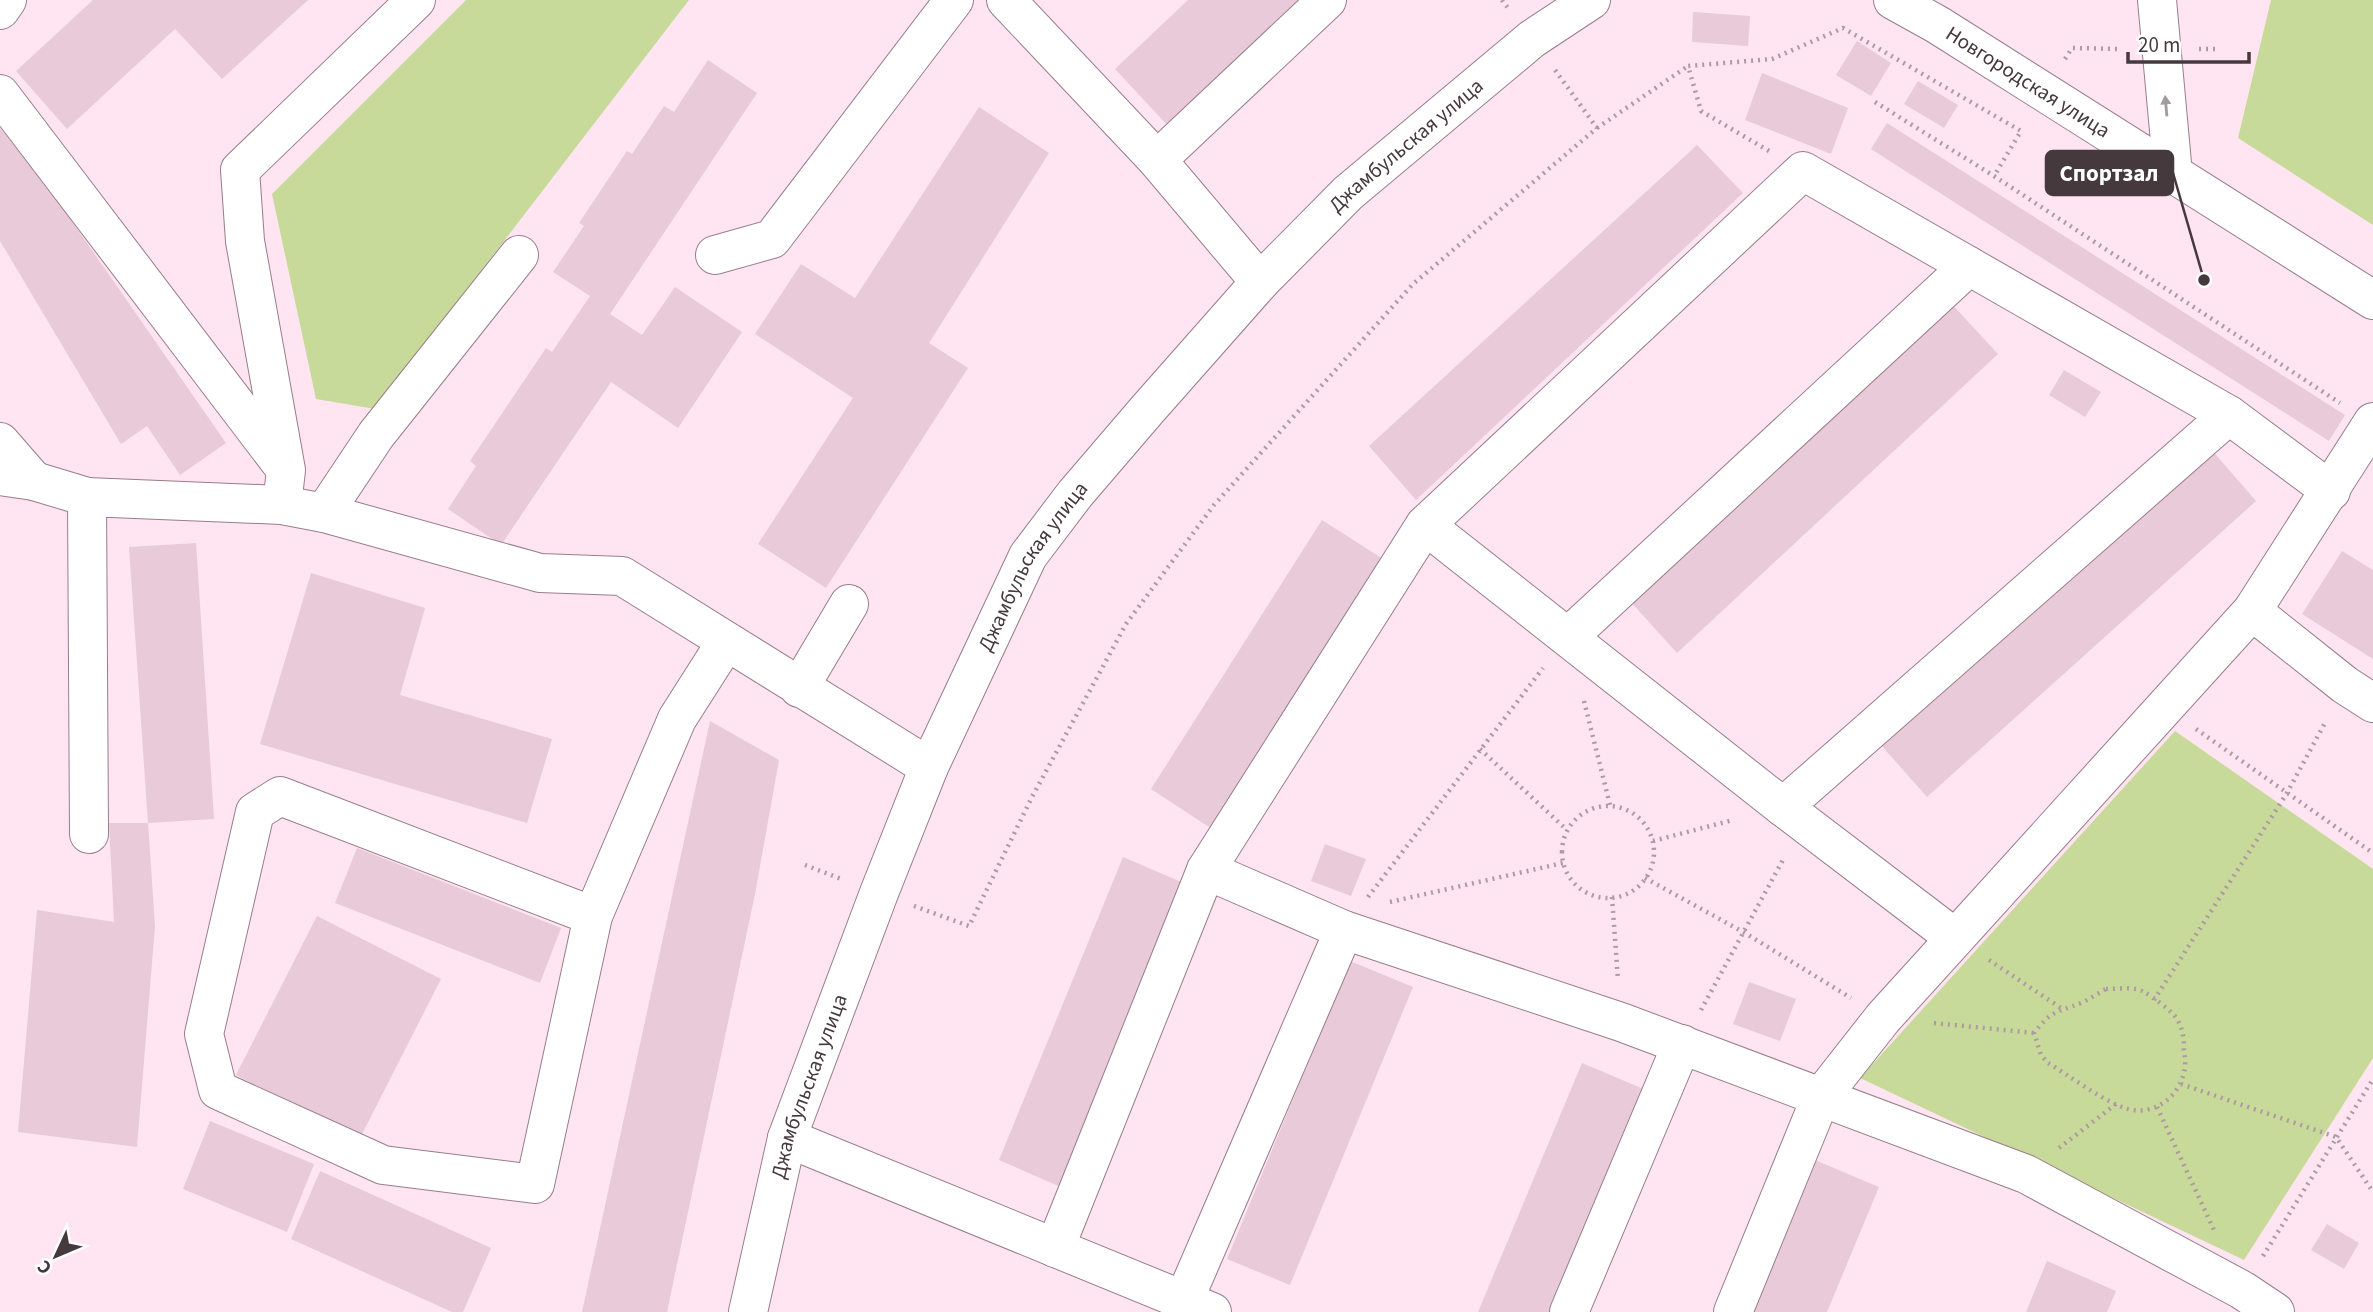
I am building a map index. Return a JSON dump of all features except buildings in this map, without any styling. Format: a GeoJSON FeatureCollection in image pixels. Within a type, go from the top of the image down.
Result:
{"type":"FeatureCollection","features":[{"type":"Feature","properties":{"kind":"street"},"geometry":{"type":"LineString","coordinates":[[0,10],[7,0]]}},
{"type":"Feature","properties":{"kind":"street"},"geometry":{"type":"LineString","coordinates":[[284,488],[245,241],[240,170],[416,0]]}},
{"type":"Feature","properties":{"kind":"street"},"geometry":{"type":"LineString","coordinates":[[715,255],[772,239],[954,0]]}},
{"type":"Feature","properties":{"kind":"street"},"geometry":{"type":"LineString","coordinates":[[1006,0],[1157,160],[1260,282]]}},
{"type":"Feature","properties":{"kind":"street"},"geometry":{"type":"LineString","coordinates":[[1157,160],[1327,0]]}},
{"type":"Feature","properties":{"kind":"street","name":"Джамбульская улица"},"geometry":{"type":"LineString","coordinates":[[748,1312],[787,1138],[929,767],[1028,556],[1075,494],[1260,282],[1348,193],[1532,38],[1591,0]]}},
{"type":"Feature","properties":{"kind":"street","name":"Новгородская улица"},"geometry":{"type":"LineString","coordinates":[[1893,0],[1938,25],[2373,300]]}},
{"type":"Feature","properties":{"kind":"street"},"geometry":{"type":"LineString","coordinates":[[2157,0],[2173,174]]}},
{"type":"Feature","properties":{"kind":"street"},"geometry":{"type":"LineString","coordinates":[[0,94],[284,488],[324,513],[540,573],[622,576],[929,767]]}},
{"type":"Feature","properties":{"kind":"street"},"geometry":{"type":"LineString","coordinates":[[1055,1248],[1206,870],[1425,524],[1803,171],[2229,415],[2331,491]]}},
{"type":"Feature","properties":{"kind":"street"},"geometry":{"type":"LineString","coordinates":[[324,513],[376,435],[519,255]]}},
{"type":"Feature","properties":{"kind":"street"},"geometry":{"type":"LineString","coordinates":[[1568,637],[1969,266]]}},
{"type":"Feature","properties":{"kind":"street"},"geometry":{"type":"LineString","coordinates":[[1793,814],[2229,415]]}},
{"type":"Feature","properties":{"kind":"street"},"geometry":{"type":"LineString","coordinates":[[1733,1312],[1821,1097],[1883,1018],[2252,611],[2372,423]]}},
{"type":"Feature","properties":{"kind":"street"},"geometry":{"type":"LineString","coordinates":[[0,442],[17,479],[87,496],[284,488]]}},
{"type":"Feature","properties":{"kind":"street"},"geometry":{"type":"LineString","coordinates":[[87,496],[89,834]]}},
{"type":"Feature","properties":{"kind":"street"},"geometry":{"type":"LineString","coordinates":[[1425,524],[1955,938]]}},
{"type":"Feature","properties":{"kind":"street"},"geometry":{"type":"LineString","coordinates":[[799,688],[849,604]]}},
{"type":"Feature","properties":{"kind":"street"},"geometry":{"type":"LineString","coordinates":[[2252,611],[2359,694]]}},
{"type":"Feature","properties":{"kind":"street"},"geometry":{"type":"LineString","coordinates":[[593,916],[280,796],[255,812],[204,1034],[218,1090],[383,1165],[535,1184],[593,916],[677,719],[726,642]]}},
{"type":"Feature","properties":{"kind":"street"},"geometry":{"type":"LineString","coordinates":[[1206,870],[1352,919],[2026,1174],[2242,1290],[2275,1312]]}},
{"type":"Feature","properties":{"kind":"street"},"geometry":{"type":"LineString","coordinates":[[787,1138],[1055,1248],[1140,1298],[1198,1306],[1352,919]]}},
{"type":"Feature","properties":{"kind":"street"},"geometry":{"type":"LineString","coordinates":[[1569,1312],[1682,1044]]}},
{"type":"Feature","properties":{"kind":"path"},"geometry":{"type":"LineString","coordinates":[[1502,0],[1597,128]]}},
{"type":"Feature","properties":{"kind":"path"},"geometry":{"type":"LineString","coordinates":[[806,865],[969,926],[1032,796],[1126,624],[1214,505],[1413,284],[1597,128],[1688,66],[1772,59],[1843,28],[2021,131]]}},
{"type":"Feature","properties":{"kind":"path"},"geometry":{"type":"LineString","coordinates":[[1994,176],[2072,48],[2219,49]]}},
{"type":"Feature","properties":{"kind":"path"},"geometry":{"type":"LineString","coordinates":[[1688,66],[1702,111],[1803,171]]}},
{"type":"Feature","properties":{"kind":"path"},"geometry":{"type":"LineString","coordinates":[[1875,102],[1994,176],[2372,423]]}},
{"type":"Feature","properties":{"kind":"path"},"geometry":{"type":"LineString","coordinates":[[1352,919],[1568,637]]}},
{"type":"Feature","properties":{"kind":"path"},"geometry":{"type":"LineString","coordinates":[[1568,637],[1610,805]]}},
{"type":"Feature","properties":{"kind":"path"},"geometry":{"type":"LineString","coordinates":[[2154,1000],[2287,793],[2359,694]]}},
{"type":"Feature","properties":{"kind":"path"},"geometry":{"type":"LineString","coordinates":[[2164,706],[2373,853]]}},
{"type":"Feature","properties":{"kind":"path"},"geometry":{"type":"LineString","coordinates":[[1480,749],[1567,830]]}},
{"type":"Feature","properties":{"kind":"path"},"geometry":{"type":"LineString","coordinates":[[1610,805],[1624,809],[1637,816],[1647,828],[1653,841],[1651,867],[1636,888],[1625,894],[1599,897],[1587,893],[1568,875],[1563,863],[1561,851],[1567,830],[1574,819],[1585,811],[1610,805]]}},
{"type":"Feature","properties":{"kind":"path"},"geometry":{"type":"LineString","coordinates":[[1653,841],[1793,814]]}},
{"type":"Feature","properties":{"kind":"path"},"geometry":{"type":"LineString","coordinates":[[1682,1044],[1745,933],[1793,814]]}},
{"type":"Feature","properties":{"kind":"path"},"geometry":{"type":"LineString","coordinates":[[1352,919],[1563,863]]}},
{"type":"Feature","properties":{"kind":"path"},"geometry":{"type":"LineString","coordinates":[[1645,878],[1745,933],[1883,1018],[2034,1033]]}},
{"type":"Feature","properties":{"kind":"path"},"geometry":{"type":"LineString","coordinates":[[1612,897],[1620,1022]]}},
{"type":"Feature","properties":{"kind":"path"},"geometry":{"type":"LineString","coordinates":[[1955,938],[2061,1008]]}},
{"type":"Feature","properties":{"kind":"path"},"geometry":{"type":"LineString","coordinates":[[2106,989],[2143,991],[2167,1008],[2178,1020],[2183,1034],[2185,1069],[2181,1084],[2171,1098],[2157,1107],[2129,1109],[2048,1063],[2041,1055],[2034,1033],[2046,1018],[2061,1008],[2081,1003],[2106,989]]}},
{"type":"Feature","properties":{"kind":"path"},"geometry":{"type":"LineString","coordinates":[[2242,1290],[2373,1079]]}},
{"type":"Feature","properties":{"kind":"path"},"geometry":{"type":"LineString","coordinates":[[2181,1084],[2336,1137],[2373,1192]]}},
{"type":"Feature","properties":{"kind":"path"},"geometry":{"type":"LineString","coordinates":[[2026,1174],[2116,1104]]}},
{"type":"Feature","properties":{"kind":"path"},"geometry":{"type":"LineString","coordinates":[[2157,1107],[2242,1290]]}},
{"type":"Feature","properties":{"kind":"green space"},"geometry":{"type":"Polygon","coordinates":[[[466,0],[689,0],[375,409],[316,399],[272,194],[466,0]]]}},
{"type":"Feature","properties":{"kind":"green space"},"geometry":{"type":"Polygon","coordinates":[[[2271,0],[2373,0],[2373,225],[2238,138],[2271,0]]]}},
{"type":"Feature","properties":{"kind":"green space"},"geometry":{"type":"Polygon","coordinates":[[[2175,731],[2373,869],[2373,1058],[2244,1260],[1860,1078],[2175,731]]]}},
{"type":"Feature","properties":{"kind":"place","name":"Спортзал"},"geometry":{"type":"Point","coordinates":[2204,280]}}]}
